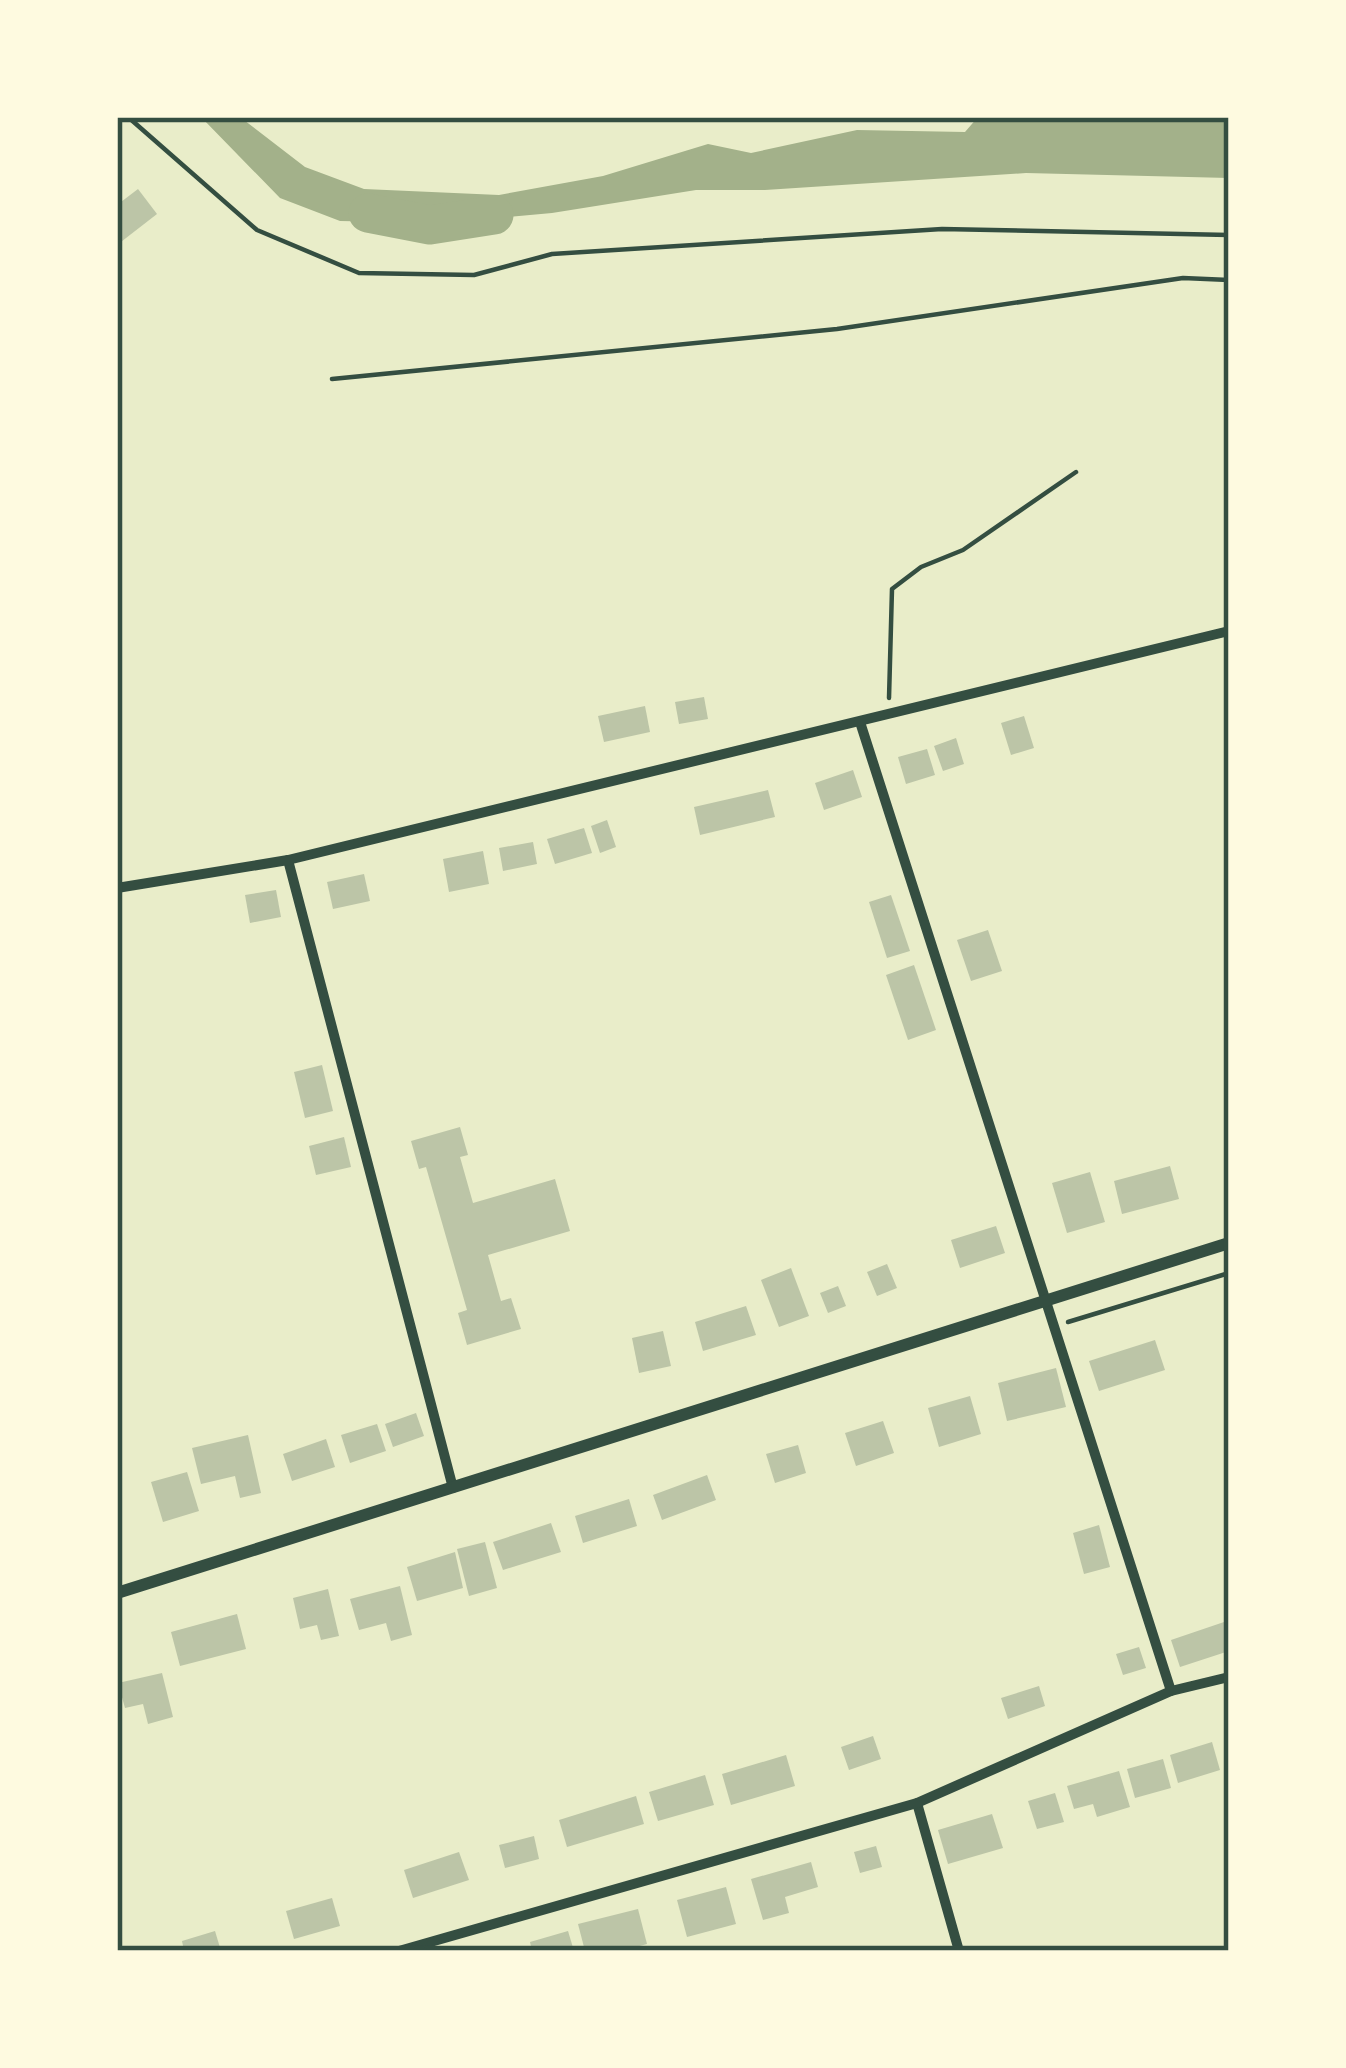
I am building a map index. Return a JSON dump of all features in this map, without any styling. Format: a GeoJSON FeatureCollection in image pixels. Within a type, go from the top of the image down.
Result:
{"type":"FeatureCollection","features":[{"type":"Feature","properties":{"kind":"street"},"geometry":{"type":"LineString","coordinates":[[117,888],[288,860],[1229,631]]}},
{"type":"Feature","properties":{"kind":"street"},"geometry":{"type":"LineString","coordinates":[[860,722],[1171,1691]]}},
{"type":"Feature","properties":{"kind":"street"},"geometry":{"type":"LineString","coordinates":[[288,860],[453,1488]]}},
{"type":"Feature","properties":{"kind":"street"},"geometry":{"type":"LineString","coordinates":[[117,1594],[1229,1243]]}},
{"type":"Feature","properties":{"kind":"street"},"geometry":{"type":"LineString","coordinates":[[399,1951],[917,1804],[1171,1691],[1229,1677]]}},
{"type":"Feature","properties":{"kind":"street"},"geometry":{"type":"LineString","coordinates":[[917,1804],[958,1951]]}},
{"type":"Feature","properties":{"kind":"lane"},"geometry":{"type":"LineString","coordinates":[[128,117],[257,230],[359,274],[474,275],[552,254],[942,229],[1229,235]]}},
{"type":"Feature","properties":{"kind":"path"},"geometry":{"type":"LineString","coordinates":[[332,379],[837,329],[1184,278],[1229,280]]}},
{"type":"Feature","properties":{"kind":"path"},"geometry":{"type":"LineString","coordinates":[[887,716],[892,590],[921,567],[963,550],[1076,472]]}},
{"type":"Feature","properties":{"kind":"path"},"geometry":{"type":"LineString","coordinates":[[1052,1327],[1229,1273]]}},
{"type":"Feature","properties":{"kind":"shaded area"},"geometry":{"type":"Polygon","coordinates":[[[201,117],[240,117],[305,167],[364,189],[499,195],[603,176],[708,144],[751,153],[857,130],[965,132],[978,117],[1229,119],[1229,178],[1026,173],[696,190],[552,213],[441,223],[340,221],[280,198],[201,117]]]}},
{"type":"Feature","properties":{"kind":"building"},"geometry":{"type":"Polygon","coordinates":[[[138,189],[157,214],[117,245],[117,205],[138,189]]]}},
{"type":"Feature","properties":{"kind":"building"},"geometry":{"type":"Polygon","coordinates":[[[704,697],[708,719],[679,724],[675,702],[704,697]]]}},
{"type":"Feature","properties":{"kind":"building"},"geometry":{"type":"Polygon","coordinates":[[[645,706],[650,732],[604,742],[598,716],[645,706]]]}},
{"type":"Feature","properties":{"kind":"building"},"geometry":{"type":"Polygon","coordinates":[[[1024,716],[1034,748],[1011,755],[1001,723],[1024,716]]]}},
{"type":"Feature","properties":{"kind":"building"},"geometry":{"type":"Polygon","coordinates":[[[956,738],[964,764],[943,771],[934,746],[956,738]]]}},
{"type":"Feature","properties":{"kind":"building"},"geometry":{"type":"Polygon","coordinates":[[[927,749],[935,775],[906,784],[898,757],[927,749]]]}},
{"type":"Feature","properties":{"kind":"building"},"geometry":{"type":"Polygon","coordinates":[[[853,770],[862,797],[824,810],[815,783],[853,770]]]}},
{"type":"Feature","properties":{"kind":"building"},"geometry":{"type":"Polygon","coordinates":[[[768,790],[775,817],[700,835],[694,807],[768,790]]]}},
{"type":"Feature","properties":{"kind":"building"},"geometry":{"type":"Polygon","coordinates":[[[607,820],[616,847],[600,853],[591,826],[607,820]]]}},
{"type":"Feature","properties":{"kind":"building"},"geometry":{"type":"Polygon","coordinates":[[[584,828],[592,853],[555,864],[547,839],[584,828]]]}},
{"type":"Feature","properties":{"kind":"building"},"geometry":{"type":"Polygon","coordinates":[[[533,842],[537,864],[503,871],[499,848],[533,842]]]}},
{"type":"Feature","properties":{"kind":"building"},"geometry":{"type":"Polygon","coordinates":[[[483,851],[489,884],[449,892],[443,859],[483,851]]]}},
{"type":"Feature","properties":{"kind":"building"},"geometry":{"type":"Polygon","coordinates":[[[364,874],[370,901],[333,909],[327,882],[364,874]]]}},
{"type":"Feature","properties":{"kind":"building"},"geometry":{"type":"Polygon","coordinates":[[[276,890],[281,917],[250,923],[245,895],[276,890]]]}},
{"type":"Feature","properties":{"kind":"building"},"geometry":{"type":"Polygon","coordinates":[[[891,895],[910,951],[887,958],[869,902],[891,895]]]}},
{"type":"Feature","properties":{"kind":"building"},"geometry":{"type":"Polygon","coordinates":[[[988,930],[1002,971],[971,981],[957,940],[988,930]]]}},
{"type":"Feature","properties":{"kind":"building"},"geometry":{"type":"Polygon","coordinates":[[[914,965],[936,1030],[908,1040],[886,975],[914,965]]]}},
{"type":"Feature","properties":{"kind":"building"},"geometry":{"type":"Polygon","coordinates":[[[322,1065],[333,1111],[305,1118],[294,1072],[322,1065]]]}},
{"type":"Feature","properties":{"kind":"building"},"geometry":{"type":"Polygon","coordinates":[[[460,1127],[468,1155],[460,1157],[473,1203],[555,1179],[570,1231],[488,1255],[501,1301],[511,1298],[521,1329],[467,1345],[458,1313],[467,1310],[426,1167],[419,1169],[411,1141],[460,1127]]]}},
{"type":"Feature","properties":{"kind":"building"},"geometry":{"type":"Polygon","coordinates":[[[344,1137],[351,1167],[316,1175],[309,1146],[344,1137]]]}},
{"type":"Feature","properties":{"kind":"building"},"geometry":{"type":"Polygon","coordinates":[[[1170,1166],[1179,1199],[1122,1214],[1114,1181],[1170,1166]]]}},
{"type":"Feature","properties":{"kind":"building"},"geometry":{"type":"Polygon","coordinates":[[[1090,1172],[1105,1222],[1067,1233],[1052,1183],[1090,1172]]]}},
{"type":"Feature","properties":{"kind":"building"},"geometry":{"type":"Polygon","coordinates":[[[996,1226],[1005,1253],[960,1268],[951,1240],[996,1226]]]}},
{"type":"Feature","properties":{"kind":"building"},"geometry":{"type":"Polygon","coordinates":[[[887,1264],[897,1288],[877,1296],[867,1272],[887,1264]]]}},
{"type":"Feature","properties":{"kind":"building"},"geometry":{"type":"Polygon","coordinates":[[[791,1268],[809,1316],[779,1327],[761,1280],[791,1268]]]}},
{"type":"Feature","properties":{"kind":"building"},"geometry":{"type":"Polygon","coordinates":[[[838,1286],[846,1306],[828,1313],[820,1293],[838,1286]]]}},
{"type":"Feature","properties":{"kind":"building"},"geometry":{"type":"Polygon","coordinates":[[[746,1306],[756,1335],[703,1351],[695,1322],[746,1306]]]}},
{"type":"Feature","properties":{"kind":"building"},"geometry":{"type":"Polygon","coordinates":[[[663,1331],[671,1366],[639,1373],[632,1338],[663,1331]]]}},
{"type":"Feature","properties":{"kind":"building"},"geometry":{"type":"Polygon","coordinates":[[[1155,1340],[1165,1370],[1099,1391],[1089,1361],[1155,1340]]]}},
{"type":"Feature","properties":{"kind":"building"},"geometry":{"type":"Polygon","coordinates":[[[1056,1368],[1066,1407],[1007,1421],[998,1383],[1056,1368]]]}},
{"type":"Feature","properties":{"kind":"building"},"geometry":{"type":"Polygon","coordinates":[[[970,1396],[981,1434],[939,1447],[928,1408],[970,1396]]]}},
{"type":"Feature","properties":{"kind":"building"},"geometry":{"type":"Polygon","coordinates":[[[416,1413],[424,1436],[393,1447],[385,1424],[416,1413]]]}},
{"type":"Feature","properties":{"kind":"building"},"geometry":{"type":"Polygon","coordinates":[[[883,1421],[894,1453],[856,1466],[845,1433],[883,1421]]]}},
{"type":"Feature","properties":{"kind":"building"},"geometry":{"type":"Polygon","coordinates":[[[377,1424],[386,1451],[350,1463],[341,1435],[377,1424]]]}},
{"type":"Feature","properties":{"kind":"building"},"geometry":{"type":"Polygon","coordinates":[[[248,1435],[261,1493],[240,1498],[235,1476],[201,1484],[192,1448],[248,1435]]]}},
{"type":"Feature","properties":{"kind":"building"},"geometry":{"type":"Polygon","coordinates":[[[326,1439],[335,1467],[292,1481],[283,1454],[326,1439]]]}},
{"type":"Feature","properties":{"kind":"building"},"geometry":{"type":"Polygon","coordinates":[[[798,1445],[806,1473],[775,1483],[766,1454],[798,1445]]]}},
{"type":"Feature","properties":{"kind":"building"},"geometry":{"type":"Polygon","coordinates":[[[187,1472],[199,1511],[163,1522],[151,1482],[187,1472]]]}},
{"type":"Feature","properties":{"kind":"building"},"geometry":{"type":"Polygon","coordinates":[[[707,1475],[716,1500],[662,1520],[653,1495],[707,1475]]]}},
{"type":"Feature","properties":{"kind":"building"},"geometry":{"type":"Polygon","coordinates":[[[629,1499],[637,1526],[583,1543],[575,1516],[629,1499]]]}},
{"type":"Feature","properties":{"kind":"building"},"geometry":{"type":"Polygon","coordinates":[[[551,1523],[561,1552],[503,1570],[493,1542],[551,1523]]]}},
{"type":"Feature","properties":{"kind":"building"},"geometry":{"type":"Polygon","coordinates":[[[1099,1525],[1110,1567],[1084,1574],[1073,1533],[1099,1525]]]}},
{"type":"Feature","properties":{"kind":"building"},"geometry":{"type":"Polygon","coordinates":[[[485,1542],[497,1588],[469,1596],[457,1549],[485,1542]]]}},
{"type":"Feature","properties":{"kind":"building"},"geometry":{"type":"Polygon","coordinates":[[[455,1552],[463,1588],[417,1601],[407,1567],[455,1552]]]}},
{"type":"Feature","properties":{"kind":"building"},"geometry":{"type":"Polygon","coordinates":[[[400,1586],[412,1635],[391,1641],[386,1623],[359,1630],[350,1599],[400,1586]]]}},
{"type":"Feature","properties":{"kind":"building"},"geometry":{"type":"Polygon","coordinates":[[[328,1589],[339,1636],[321,1640],[317,1625],[300,1629],[293,1598],[328,1589]]]}},
{"type":"Feature","properties":{"kind":"building"},"geometry":{"type":"Polygon","coordinates":[[[237,1614],[246,1649],[180,1666],[171,1632],[237,1614]]]}},
{"type":"Feature","properties":{"kind":"building"},"geometry":{"type":"Polygon","coordinates":[[[1224,1622],[1229,1651],[1180,1667],[1171,1640],[1224,1622]]]}},
{"type":"Feature","properties":{"kind":"building"},"geometry":{"type":"Polygon","coordinates":[[[1139,1647],[1146,1668],[1123,1675],[1116,1654],[1139,1647]]]}},
{"type":"Feature","properties":{"kind":"building"},"geometry":{"type":"Polygon","coordinates":[[[162,1673],[173,1717],[148,1724],[143,1704],[125,1708],[118,1683],[162,1673]]]}},
{"type":"Feature","properties":{"kind":"building"},"geometry":{"type":"Polygon","coordinates":[[[1039,1686],[1045,1706],[1008,1719],[1001,1698],[1039,1686]]]}},
{"type":"Feature","properties":{"kind":"building"},"geometry":{"type":"Polygon","coordinates":[[[873,1736],[881,1759],[849,1770],[841,1747],[873,1736]]]}},
{"type":"Feature","properties":{"kind":"building"},"geometry":{"type":"Polygon","coordinates":[[[1212,1742],[1220,1770],[1178,1783],[1170,1755],[1212,1742]]]}},
{"type":"Feature","properties":{"kind":"building"},"geometry":{"type":"Polygon","coordinates":[[[786,1755],[795,1786],[731,1805],[722,1774],[786,1755]]]}},
{"type":"Feature","properties":{"kind":"building"},"geometry":{"type":"Polygon","coordinates":[[[1163,1759],[1171,1788],[1135,1798],[1127,1769],[1163,1759]]]}},
{"type":"Feature","properties":{"kind":"building"},"geometry":{"type":"Polygon","coordinates":[[[1119,1771],[1130,1807],[1097,1817],[1093,1804],[1074,1809],[1067,1786],[1119,1771]]]}},
{"type":"Feature","properties":{"kind":"building"},"geometry":{"type":"Polygon","coordinates":[[[705,1775],[714,1805],[658,1821],[649,1792],[705,1775]]]}},
{"type":"Feature","properties":{"kind":"building"},"geometry":{"type":"Polygon","coordinates":[[[1055,1793],[1064,1822],[1037,1829],[1028,1801],[1055,1793]]]}},
{"type":"Feature","properties":{"kind":"building"},"geometry":{"type":"Polygon","coordinates":[[[636,1796],[644,1824],[567,1847],[559,1820],[636,1796]]]}},
{"type":"Feature","properties":{"kind":"building"},"geometry":{"type":"Polygon","coordinates":[[[992,1814],[1003,1848],[948,1864],[938,1830],[992,1814]]]}},
{"type":"Feature","properties":{"kind":"building"},"geometry":{"type":"Polygon","coordinates":[[[534,1836],[539,1859],[505,1868],[499,1845],[534,1836]]]}},
{"type":"Feature","properties":{"kind":"building"},"geometry":{"type":"Polygon","coordinates":[[[876,1846],[882,1867],[860,1873],[854,1852],[876,1846]]]}},
{"type":"Feature","properties":{"kind":"building"},"geometry":{"type":"Polygon","coordinates":[[[459,1852],[469,1880],[413,1898],[404,1870],[459,1852]]]}},
{"type":"Feature","properties":{"kind":"building"},"geometry":{"type":"Polygon","coordinates":[[[811,1862],[818,1887],[785,1897],[789,1913],[763,1920],[751,1879],[811,1862]]]}},
{"type":"Feature","properties":{"kind":"building"},"geometry":{"type":"Polygon","coordinates":[[[726,1887],[736,1924],[687,1937],[677,1900],[726,1887]]]}},
{"type":"Feature","properties":{"kind":"building"},"geometry":{"type":"Polygon","coordinates":[[[332,1898],[340,1926],[294,1939],[286,1911],[332,1898]]]}},
{"type":"Feature","properties":{"kind":"building"},"geometry":{"type":"Polygon","coordinates":[[[638,1909],[647,1944],[621,1951],[585,1951],[578,1924],[638,1909]]]}},
{"type":"Feature","properties":{"kind":"building"},"geometry":{"type":"Polygon","coordinates":[[[215,1931],[221,1951],[184,1951],[182,1941],[215,1931]]]}},
{"type":"Feature","properties":{"kind":"building"},"geometry":{"type":"Polygon","coordinates":[[[568,1931],[574,1951],[532,1951],[530,1942],[568,1931]]]}},
{"type":"Feature","properties":{"kind":"waterway"},"geometry":{"type":"LineString","coordinates":[[368,213],[430,225],[494,215]]}}]}
